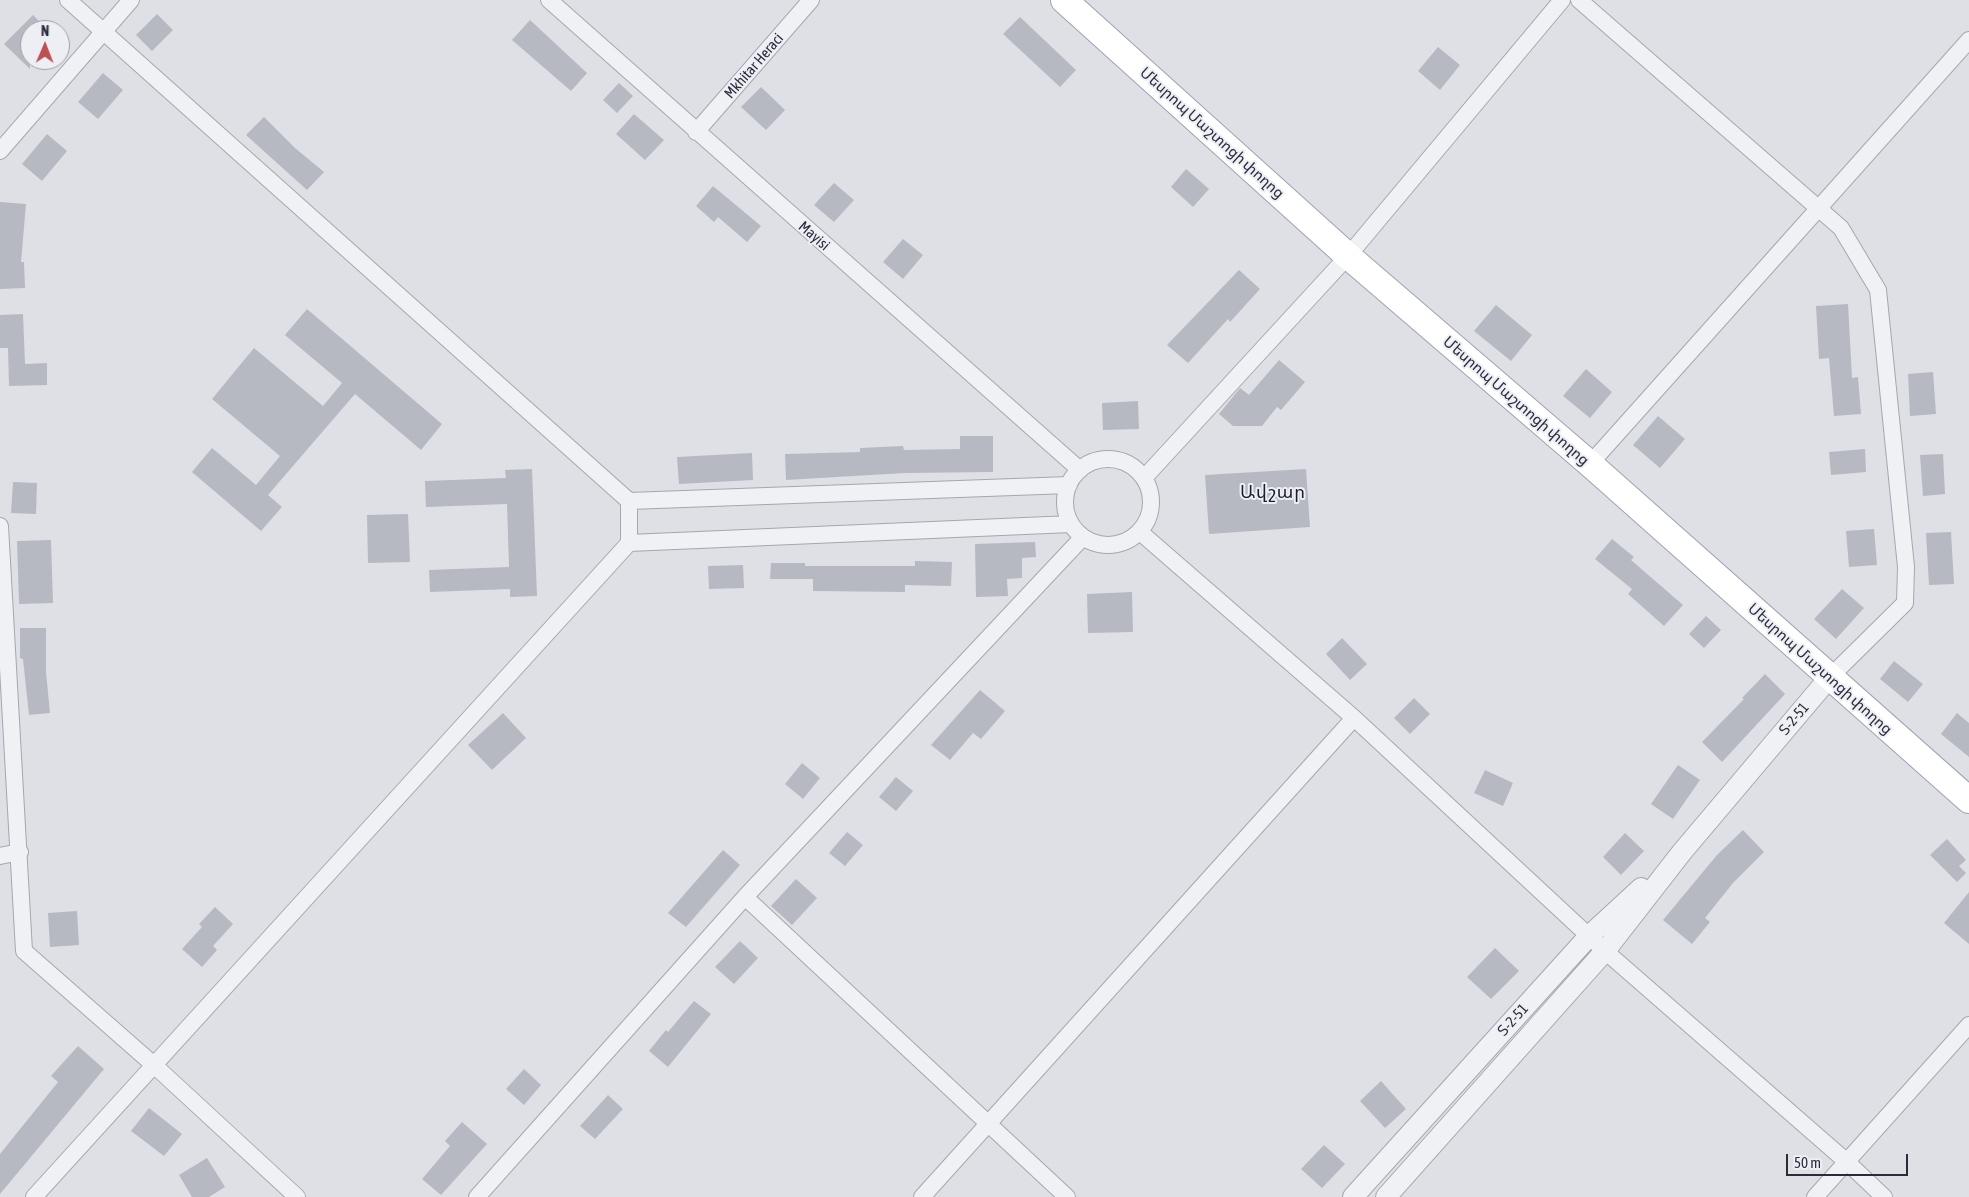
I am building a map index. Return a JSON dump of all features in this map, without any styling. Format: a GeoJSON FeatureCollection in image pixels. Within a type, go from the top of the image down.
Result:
{"type":"FeatureCollection","features":[{"type":"Feature","properties":{"kind":"main road","name":"Մեսրոպ Մաշտոցի փողոց"},"geometry":{"type":"LineString","coordinates":[[1064,0],[1348,256],[1590,464],[1829,678],[1969,800]]}},
{"type":"Feature","properties":{"kind":"street"},"geometry":{"type":"LineString","coordinates":[[68,0],[629,501],[1069,485]]}},
{"type":"Feature","properties":{"kind":"street"},"geometry":{"type":"LineString","coordinates":[[0,151],[131,0]]}},
{"type":"Feature","properties":{"kind":"street","name":"Mayisi"},"geometry":{"type":"LineString","coordinates":[[549,0],[1080,470]]}},
{"type":"Feature","properties":{"kind":"street","name":"Mkhitar Heraci"},"geometry":{"type":"LineString","coordinates":[[696,132],[811,0]]}},
{"type":"Feature","properties":{"kind":"street"},"geometry":{"type":"LineString","coordinates":[[1144,478],[1348,256],[1562,0]]}},
{"type":"Feature","properties":{"kind":"street"},"geometry":{"type":"LineString","coordinates":[[1578,0],[1841,228],[1878,290],[1906,567],[1905,603],[1829,678]]}},
{"type":"Feature","properties":{"kind":"street"},"geometry":{"type":"LineString","coordinates":[[1590,464],[1969,40]]}},
{"type":"Feature","properties":{"kind":"street"},"geometry":{"type":"LineString","coordinates":[[1114,460],[1134,468],[1144,478],[1150,492],[1152,506],[1148,520],[1140,532],[1118,544],[1106,545],[1083,537],[1071,524],[1066,511],[1066,498],[1069,485],[1080,470],[1093,462],[1114,460]]}},
{"type":"Feature","properties":{"kind":"street"},"geometry":{"type":"LineString","coordinates":[[34,1197],[629,542],[629,501]]}},
{"type":"Feature","properties":{"kind":"street"},"geometry":{"type":"LineString","coordinates":[[629,542],[1071,524]]}},
{"type":"Feature","properties":{"kind":"street"},"geometry":{"type":"LineString","coordinates":[[0,526],[20,852],[24,951],[155,1066],[297,1197]]}},
{"type":"Feature","properties":{"kind":"street"},"geometry":{"type":"LineString","coordinates":[[1140,532],[1354,718],[1605,950],[1847,1162],[1884,1197]]}},
{"type":"Feature","properties":{"kind":"street"},"geometry":{"type":"LineString","coordinates":[[477,1197],[745,897],[1083,537]]}},
{"type":"Feature","properties":{"kind":"street","name":"Տ-2-51"},"geometry":{"type":"LineString","coordinates":[[1386,1197],[1605,950],[1682,852],[1829,678]]}},
{"type":"Feature","properties":{"kind":"street"},"geometry":{"type":"LineString","coordinates":[[922,1197],[1354,718]]}},
{"type":"Feature","properties":{"kind":"street"},"geometry":{"type":"LineString","coordinates":[[0,856],[20,852]]}},
{"type":"Feature","properties":{"kind":"street","name":"Տ-2-51"},"geometry":{"type":"LineString","coordinates":[[1353,1197],[1590,935],[1682,852]]}},
{"type":"Feature","properties":{"kind":"street"},"geometry":{"type":"LineString","coordinates":[[745,897],[1067,1197]]}},
{"type":"Feature","properties":{"kind":"street"},"geometry":{"type":"LineString","coordinates":[[1815,1197],[1969,1025]]}},
{"type":"Feature","properties":{"kind":"building"},"geometry":{"type":"Polygon","coordinates":[[[157,14],[173,30],[152,51],[136,35],[157,14]]]}},
{"type":"Feature","properties":{"kind":"building"},"geometry":{"type":"Polygon","coordinates":[[[33,15],[38,20],[28,20],[33,15]]]}},
{"type":"Feature","properties":{"kind":"building"},"geometry":{"type":"Polygon","coordinates":[[[1020,17],[1076,70],[1060,87],[1003,34],[1020,17]]]}},
{"type":"Feature","properties":{"kind":"building"},"geometry":{"type":"Polygon","coordinates":[[[530,20],[587,73],[571,91],[512,40],[530,20]]]}},
{"type":"Feature","properties":{"kind":"building"},"geometry":{"type":"Polygon","coordinates":[[[20,28],[20,59],[4,44],[20,28]]]}},
{"type":"Feature","properties":{"kind":"building"},"geometry":{"type":"Polygon","coordinates":[[[1438,47],[1460,65],[1440,90],[1418,71],[1438,47]]]}},
{"type":"Feature","properties":{"kind":"building"},"geometry":{"type":"Polygon","coordinates":[[[103,73],[123,90],[98,119],[78,102],[103,73]]]}},
{"type":"Feature","properties":{"kind":"building"},"geometry":{"type":"Polygon","coordinates":[[[619,83],[633,96],[617,113],[603,100],[619,83]]]}},
{"type":"Feature","properties":{"kind":"building"},"geometry":{"type":"Polygon","coordinates":[[[761,87],[785,110],[766,130],[741,107],[761,87]]]}},
{"type":"Feature","properties":{"kind":"building"},"geometry":{"type":"Polygon","coordinates":[[[634,114],[664,140],[645,160],[616,134],[634,114]]]}},
{"type":"Feature","properties":{"kind":"building"},"geometry":{"type":"Polygon","coordinates":[[[264,117],[295,148],[324,172],[307,190],[246,135],[264,117]]]}},
{"type":"Feature","properties":{"kind":"building"},"geometry":{"type":"Polygon","coordinates":[[[47,134],[67,151],[42,181],[22,164],[47,134]]]}},
{"type":"Feature","properties":{"kind":"building"},"geometry":{"type":"Polygon","coordinates":[[[1186,169],[1209,189],[1193,207],[1171,187],[1186,169]]]}},
{"type":"Feature","properties":{"kind":"building"},"geometry":{"type":"Polygon","coordinates":[[[834,183],[854,200],[834,222],[814,205],[834,183]]]}},
{"type":"Feature","properties":{"kind":"building"},"geometry":{"type":"Polygon","coordinates":[[[713,186],[761,226],[747,242],[718,217],[714,222],[696,206],[713,186]]]}},
{"type":"Feature","properties":{"kind":"building"},"geometry":{"type":"Polygon","coordinates":[[[0,202],[26,204],[21,262],[24,262],[25,288],[0,289],[0,202]]]}},
{"type":"Feature","properties":{"kind":"building"},"geometry":{"type":"Polygon","coordinates":[[[903,239],[923,255],[903,279],[883,262],[903,239]]]}},
{"type":"Feature","properties":{"kind":"building"},"geometry":{"type":"Polygon","coordinates":[[[1239,270],[1260,289],[1230,322],[1228,319],[1188,363],[1167,345],[1239,270]]]}},
{"type":"Feature","properties":{"kind":"building"},"geometry":{"type":"Polygon","coordinates":[[[1848,304],[1852,378],[1858,377],[1861,414],[1834,416],[1829,358],[1819,359],[1816,306],[1848,304]]]}},
{"type":"Feature","properties":{"kind":"building"},"geometry":{"type":"Polygon","coordinates":[[[1496,305],[1532,335],[1511,361],[1474,331],[1496,305]]]}},
{"type":"Feature","properties":{"kind":"building"},"geometry":{"type":"Polygon","coordinates":[[[307,309],[442,424],[421,450],[355,394],[268,495],[282,507],[261,531],[192,472],[212,448],[256,485],[280,456],[212,399],[254,348],[323,406],[342,383],[285,335],[307,309]]]}},
{"type":"Feature","properties":{"kind":"building"},"geometry":{"type":"Polygon","coordinates":[[[23,314],[25,364],[47,363],[47,385],[9,386],[8,348],[0,348],[0,315],[23,314]]]}},
{"type":"Feature","properties":{"kind":"building"},"geometry":{"type":"Polygon","coordinates":[[[1279,360],[1305,382],[1281,410],[1277,407],[1262,426],[1233,426],[1219,414],[1240,388],[1249,395],[1279,360]]]}},
{"type":"Feature","properties":{"kind":"building"},"geometry":{"type":"Polygon","coordinates":[[[1586,369],[1612,392],[1590,418],[1563,396],[1586,369]]]}},
{"type":"Feature","properties":{"kind":"building"},"geometry":{"type":"Polygon","coordinates":[[[1933,372],[1936,414],[1910,416],[1908,374],[1933,372]]]}},
{"type":"Feature","properties":{"kind":"building"},"geometry":{"type":"Polygon","coordinates":[[[1138,401],[1139,429],[1103,430],[1102,403],[1138,401]]]}},
{"type":"Feature","properties":{"kind":"building"},"geometry":{"type":"Polygon","coordinates":[[[1658,416],[1685,439],[1660,468],[1633,445],[1658,416]]]}},
{"type":"Feature","properties":{"kind":"building"},"geometry":{"type":"Polygon","coordinates":[[[960,436],[993,436],[993,472],[905,473],[786,480],[785,454],[860,452],[860,448],[903,446],[904,450],[960,449],[960,436]]]}},
{"type":"Feature","properties":{"kind":"building"},"geometry":{"type":"Polygon","coordinates":[[[1865,449],[1866,472],[1831,475],[1829,452],[1865,449]]]}},
{"type":"Feature","properties":{"kind":"building"},"geometry":{"type":"Polygon","coordinates":[[[752,453],[753,480],[679,484],[677,457],[752,453]]]}},
{"type":"Feature","properties":{"kind":"building"},"geometry":{"type":"Polygon","coordinates":[[[1943,454],[1945,494],[1923,496],[1920,455],[1943,454]]]}},
{"type":"Feature","properties":{"kind":"building"},"geometry":{"type":"Polygon","coordinates":[[[532,469],[537,596],[510,597],[510,589],[430,592],[429,570],[509,567],[507,504],[426,507],[425,481],[506,478],[505,470],[532,469]]]}},
{"type":"Feature","properties":{"kind":"building"},"geometry":{"type":"Polygon","coordinates":[[[1306,469],[1310,527],[1209,534],[1205,475],[1306,469]]]}},
{"type":"Feature","properties":{"kind":"building"},"geometry":{"type":"Polygon","coordinates":[[[13,482],[37,483],[36,514],[11,513],[13,482]]]}},
{"type":"Feature","properties":{"kind":"building"},"geometry":{"type":"Polygon","coordinates":[[[408,514],[410,562],[368,563],[367,515],[408,514]]]}},
{"type":"Feature","properties":{"kind":"building"},"geometry":{"type":"Polygon","coordinates":[[[1874,529],[1877,565],[1849,567],[1846,531],[1874,529]]]}},
{"type":"Feature","properties":{"kind":"building"},"geometry":{"type":"Polygon","coordinates":[[[1951,532],[1954,584],[1929,585],[1926,533],[1951,532]]]}},
{"type":"Feature","properties":{"kind":"building"},"geometry":{"type":"Polygon","coordinates":[[[1612,539],[1634,557],[1631,560],[1683,605],[1664,626],[1628,594],[1632,589],[1595,559],[1612,539]]]}},
{"type":"Feature","properties":{"kind":"building"},"geometry":{"type":"Polygon","coordinates":[[[51,540],[53,603],[19,604],[17,541],[51,540]]]}},
{"type":"Feature","properties":{"kind":"building"},"geometry":{"type":"Polygon","coordinates":[[[1035,542],[1036,557],[1022,558],[1022,578],[1007,579],[1008,596],[976,597],[975,544],[1035,542]]]}},
{"type":"Feature","properties":{"kind":"building"},"geometry":{"type":"Polygon","coordinates":[[[915,561],[952,562],[951,586],[905,585],[905,592],[813,591],[813,579],[770,579],[771,563],[805,563],[805,566],[915,566],[915,561]]]}},
{"type":"Feature","properties":{"kind":"building"},"geometry":{"type":"Polygon","coordinates":[[[743,565],[744,588],[709,589],[708,566],[743,565]]]}},
{"type":"Feature","properties":{"kind":"building"},"geometry":{"type":"Polygon","coordinates":[[[1842,589],[1864,608],[1836,639],[1814,619],[1842,589]]]}},
{"type":"Feature","properties":{"kind":"building"},"geometry":{"type":"Polygon","coordinates":[[[1132,592],[1133,632],[1088,633],[1087,594],[1132,592]]]}},
{"type":"Feature","properties":{"kind":"building"},"geometry":{"type":"Polygon","coordinates":[[[1706,616],[1721,630],[1704,648],[1689,634],[1706,616]]]}},
{"type":"Feature","properties":{"kind":"building"},"geometry":{"type":"Polygon","coordinates":[[[20,628],[46,628],[46,672],[50,713],[29,715],[23,659],[20,658],[20,628]]]}},
{"type":"Feature","properties":{"kind":"building"},"geometry":{"type":"Polygon","coordinates":[[[1342,638],[1367,664],[1350,680],[1326,654],[1342,638]]]}},
{"type":"Feature","properties":{"kind":"building"},"geometry":{"type":"Polygon","coordinates":[[[1894,661],[1923,684],[1908,702],[1880,679],[1894,661]]]}},
{"type":"Feature","properties":{"kind":"building"},"geometry":{"type":"Polygon","coordinates":[[[1765,674],[1785,694],[1722,762],[1702,742],[1744,699],[1742,698],[1765,674]]]}},
{"type":"Feature","properties":{"kind":"building"},"geometry":{"type":"Polygon","coordinates":[[[980,690],[1005,711],[981,739],[973,733],[950,760],[931,745],[980,690]]]}},
{"type":"Feature","properties":{"kind":"building"},"geometry":{"type":"Polygon","coordinates":[[[1414,698],[1430,714],[1410,734],[1394,718],[1414,698]]]}},
{"type":"Feature","properties":{"kind":"building"},"geometry":{"type":"Polygon","coordinates":[[[503,713],[526,738],[492,770],[468,745],[503,713]]]}},
{"type":"Feature","properties":{"kind":"building"},"geometry":{"type":"Polygon","coordinates":[[[1957,713],[1969,723],[1969,757],[1941,734],[1957,713]]]}},
{"type":"Feature","properties":{"kind":"building"},"geometry":{"type":"Polygon","coordinates":[[[802,763],[820,778],[803,799],[785,784],[802,763]]]}},
{"type":"Feature","properties":{"kind":"building"},"geometry":{"type":"Polygon","coordinates":[[[1678,765],[1700,780],[1673,819],[1651,804],[1678,765]]]}},
{"type":"Feature","properties":{"kind":"building"},"geometry":{"type":"Polygon","coordinates":[[[1485,770],[1513,783],[1503,806],[1474,793],[1485,770]]]}},
{"type":"Feature","properties":{"kind":"building"},"geometry":{"type":"Polygon","coordinates":[[[896,777],[913,791],[896,811],[879,797],[896,777]]]}},
{"type":"Feature","properties":{"kind":"building"},"geometry":{"type":"Polygon","coordinates":[[[1743,830],[1764,852],[1733,883],[1705,918],[1710,922],[1692,944],[1663,920],[1717,855],[1743,830]]]}},
{"type":"Feature","properties":{"kind":"building"},"geometry":{"type":"Polygon","coordinates":[[[847,832],[863,845],[845,866],[829,853],[847,832]]]}},
{"type":"Feature","properties":{"kind":"building"},"geometry":{"type":"Polygon","coordinates":[[[1625,833],[1644,851],[1621,875],[1603,857],[1625,833]]]}},
{"type":"Feature","properties":{"kind":"building"},"geometry":{"type":"Polygon","coordinates":[[[1947,839],[1966,860],[1959,866],[1966,873],[1957,882],[1930,855],[1947,839]]]}},
{"type":"Feature","properties":{"kind":"building"},"geometry":{"type":"Polygon","coordinates":[[[723,850],[740,865],[686,927],[668,913],[723,850]]]}},
{"type":"Feature","properties":{"kind":"building"},"geometry":{"type":"Polygon","coordinates":[[[796,879],[817,898],[792,925],[771,906],[796,879]]]}},
{"type":"Feature","properties":{"kind":"building"},"geometry":{"type":"Polygon","coordinates":[[[1969,892],[1969,944],[1944,923],[1969,892]]]}},
{"type":"Feature","properties":{"kind":"building"},"geometry":{"type":"Polygon","coordinates":[[[215,907],[233,924],[213,946],[217,950],[202,967],[182,949],[202,927],[199,924],[215,907]]]}},
{"type":"Feature","properties":{"kind":"building"},"geometry":{"type":"Polygon","coordinates":[[[77,911],[79,945],[50,947],[48,913],[77,911]]]}},
{"type":"Feature","properties":{"kind":"building"},"geometry":{"type":"Polygon","coordinates":[[[740,941],[758,958],[734,984],[715,967],[740,941]]]}},
{"type":"Feature","properties":{"kind":"building"},"geometry":{"type":"Polygon","coordinates":[[[1495,948],[1519,971],[1491,999],[1467,977],[1495,948]]]}},
{"type":"Feature","properties":{"kind":"building"},"geometry":{"type":"Polygon","coordinates":[[[694,1001],[711,1014],[668,1067],[649,1051],[694,1001]]]}},
{"type":"Feature","properties":{"kind":"building"},"geometry":{"type":"Polygon","coordinates":[[[78,1046],[104,1069],[0,1194],[0,1154],[58,1082],[51,1076],[78,1046]]]}},
{"type":"Feature","properties":{"kind":"building"},"geometry":{"type":"Polygon","coordinates":[[[524,1069],[541,1085],[524,1105],[506,1089],[524,1069]]]}},
{"type":"Feature","properties":{"kind":"building"},"geometry":{"type":"Polygon","coordinates":[[[1381,1081],[1406,1109],[1385,1128],[1360,1101],[1381,1081]]]}},
{"type":"Feature","properties":{"kind":"building"},"geometry":{"type":"Polygon","coordinates":[[[608,1095],[623,1109],[595,1139],[580,1126],[608,1095]]]}},
{"type":"Feature","properties":{"kind":"building"},"geometry":{"type":"Polygon","coordinates":[[[149,1108],[182,1134],[164,1156],[131,1131],[149,1108]]]}},
{"type":"Feature","properties":{"kind":"building"},"geometry":{"type":"Polygon","coordinates":[[[462,1122],[487,1144],[441,1195],[422,1179],[450,1146],[445,1141],[462,1122]]]}},
{"type":"Feature","properties":{"kind":"building"},"geometry":{"type":"Polygon","coordinates":[[[1324,1145],[1345,1164],[1322,1188],[1301,1169],[1324,1145]]]}},
{"type":"Feature","properties":{"kind":"building"},"geometry":{"type":"Polygon","coordinates":[[[207,1158],[225,1187],[209,1197],[192,1197],[179,1175],[207,1158]]]}},
{"type":"Feature","properties":{"kind":"district","name":"Ավշար"},"geometry":{"type":"Point","coordinates":[1273,492]}}]}
